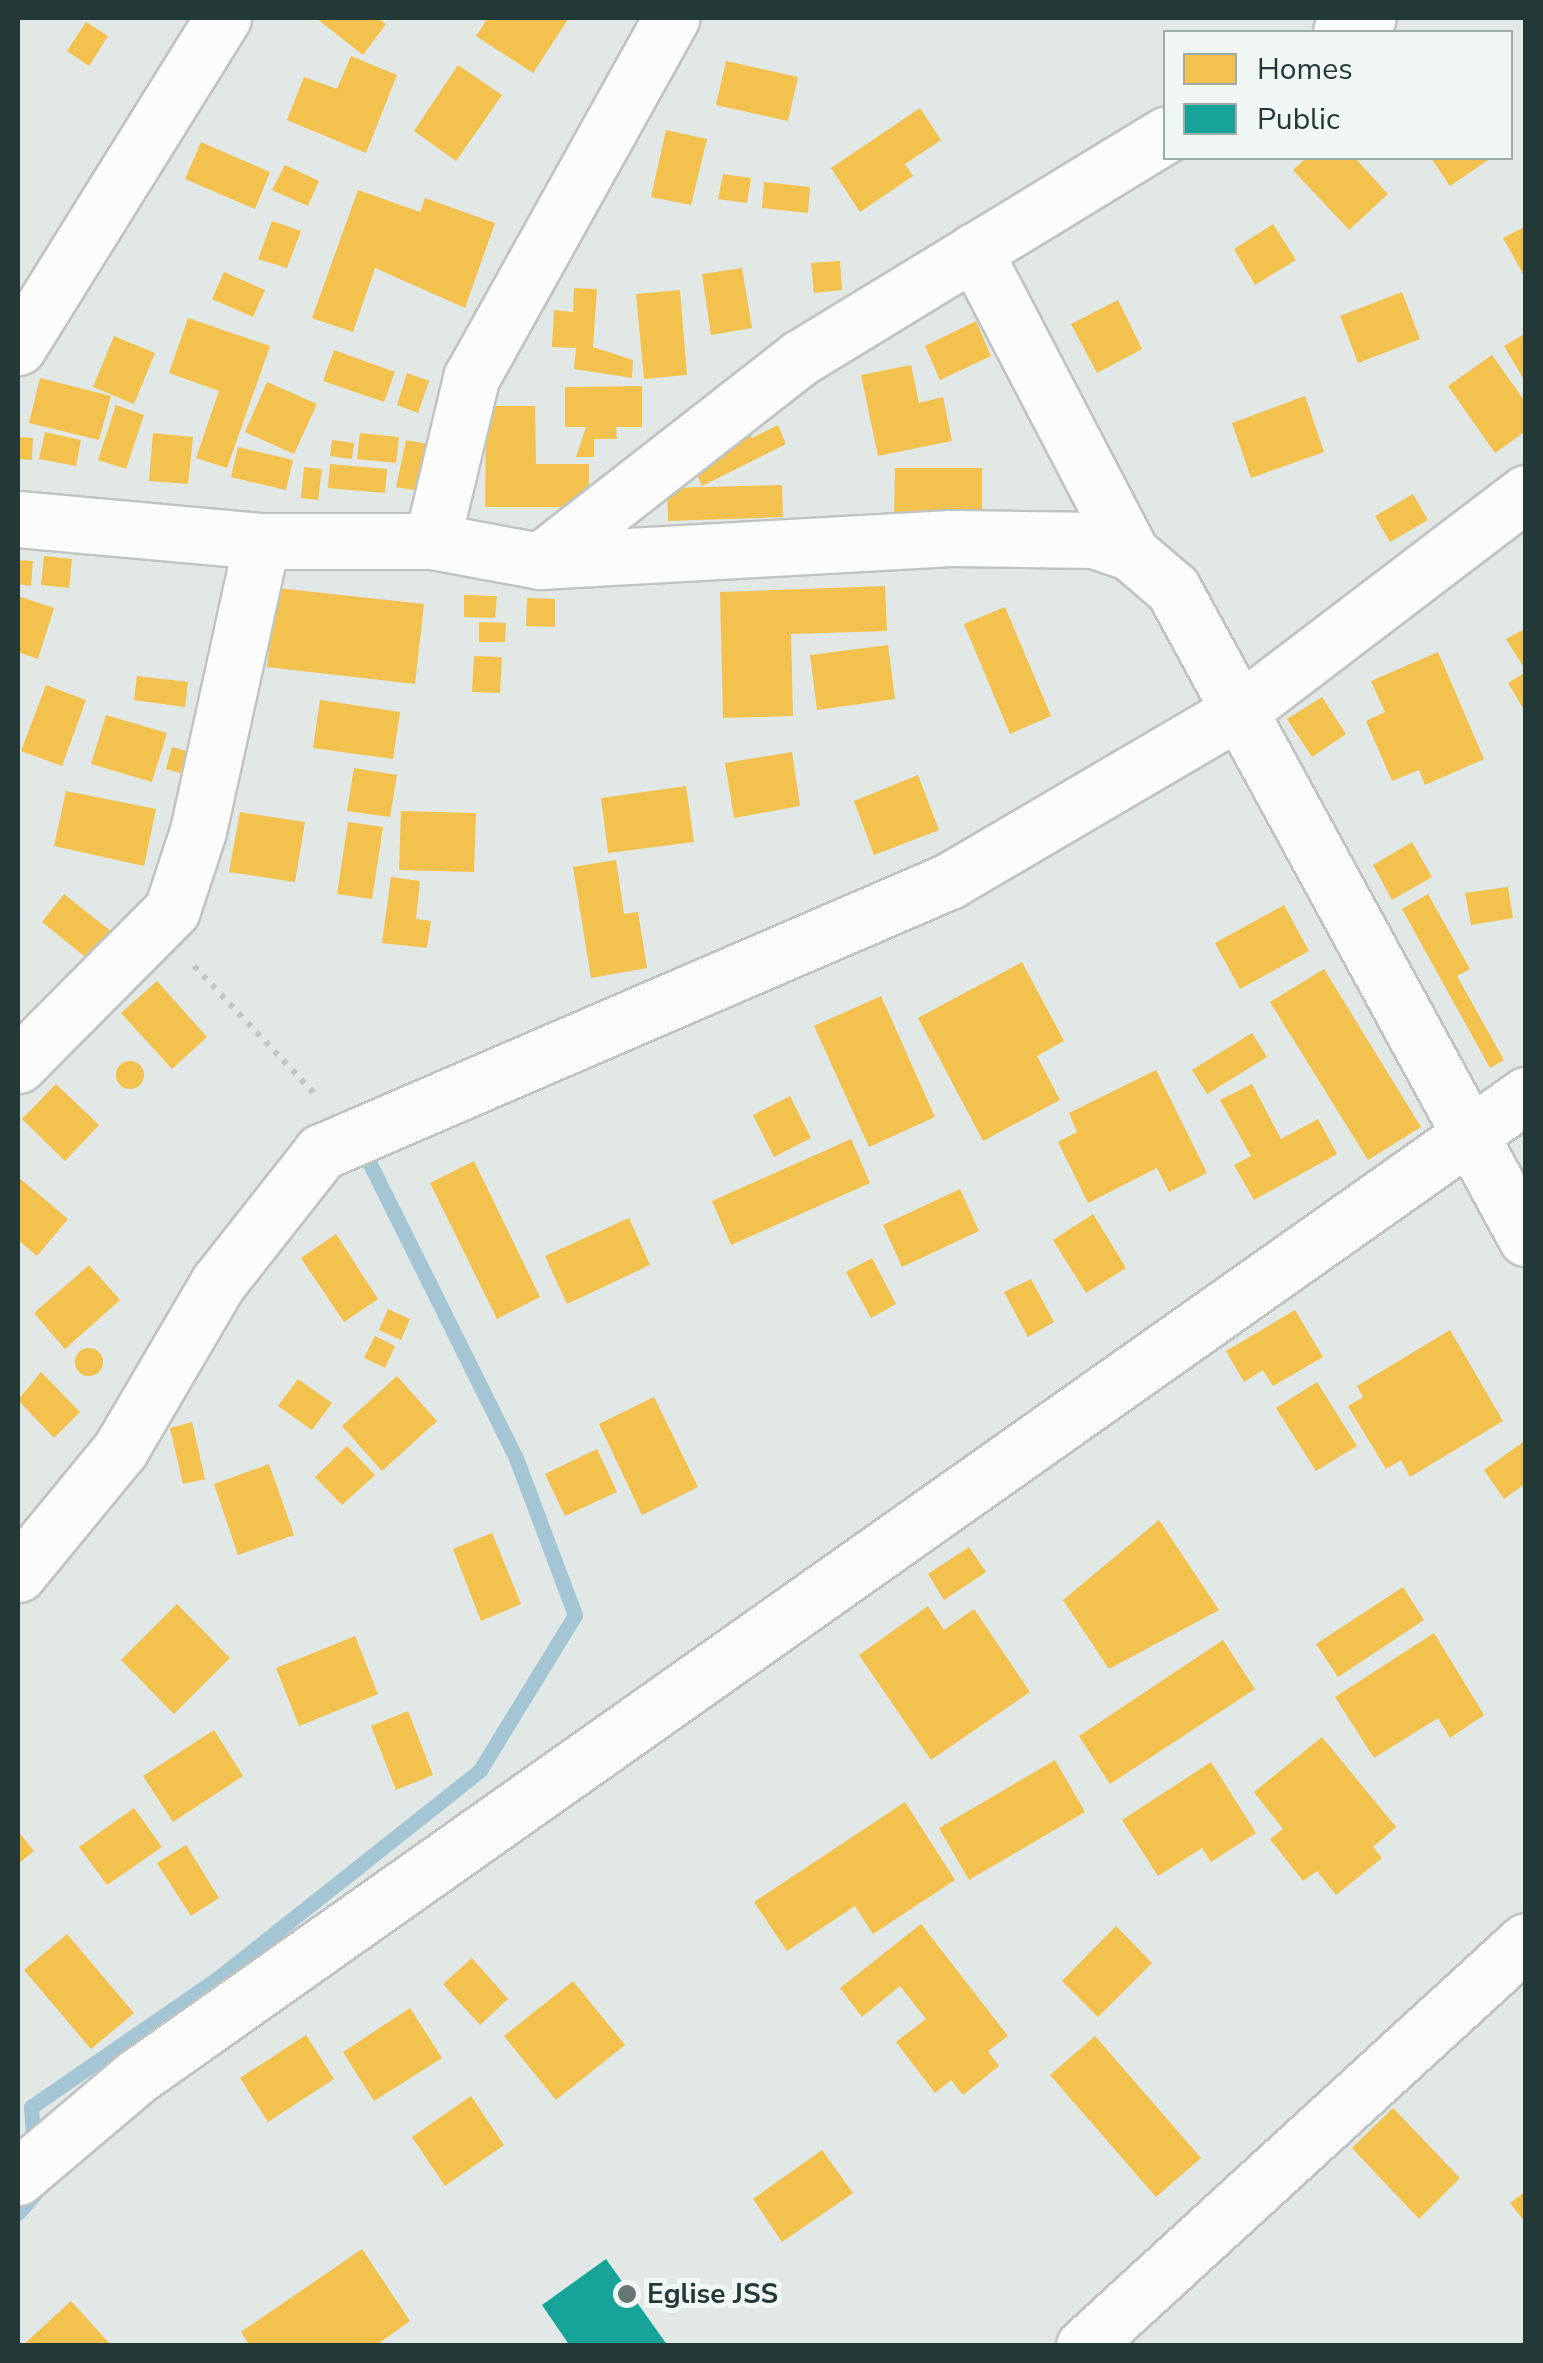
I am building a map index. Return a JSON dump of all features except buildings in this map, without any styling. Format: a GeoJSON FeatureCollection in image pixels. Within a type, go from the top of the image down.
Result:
{"type":"FeatureCollection","features":[{"type":"Feature","properties":{"kind":"street"},"geometry":{"type":"LineString","coordinates":[[18,347],[223,18]]}},
{"type":"Feature","properties":{"kind":"street"},"geometry":{"type":"LineString","coordinates":[[432,541],[471,378],[672,18]]}},
{"type":"Feature","properties":{"kind":"street"},"geometry":{"type":"LineString","coordinates":[[540,560],[800,358],[1163,137]]}},
{"type":"Feature","properties":{"kind":"street"},"geometry":{"type":"LineString","coordinates":[[974,251],[1132,553],[1173,590],[1526,1238]]}},
{"type":"Feature","properties":{"kind":"street"},"geometry":{"type":"LineString","coordinates":[[18,1574],[120,1450],[264,1221],[321,1152],[949,881],[1240,710],[1526,493]]}},
{"type":"Feature","properties":{"kind":"street"},"geometry":{"type":"LineString","coordinates":[[18,518],[262,541],[432,541],[540,560],[952,538],[1094,540],[1132,553]]}},
{"type":"Feature","properties":{"kind":"street"},"geometry":{"type":"LineString","coordinates":[[18,1065],[159,928],[198,832],[262,541]]}},
{"type":"Feature","properties":{"kind":"street"},"geometry":{"type":"LineString","coordinates":[[18,2177],[136,2077],[1526,1095]]}},
{"type":"Feature","properties":{"kind":"street"},"geometry":{"type":"LineString","coordinates":[[1084,2346],[1526,1941]]}},
{"type":"Feature","properties":{"kind":"path"},"geometry":{"type":"LineString","coordinates":[[159,928],[356,1136]]}},
{"type":"Feature","properties":{"kind":"waterway"},"geometry":{"type":"LineString","coordinates":[[34,2147],[31,2107],[218,1978],[480,1770],[575,1615],[516,1458],[360,1144]]}},
{"type":"Feature","properties":{"kind":"waterway"},"geometry":{"type":"LineString","coordinates":[[18,2213],[38,2190]]}},
{"type":"Feature","properties":{"kind":"place","name":"Eglise JSS"},"geometry":{"type":"Point","coordinates":[627,2294]}}]}
